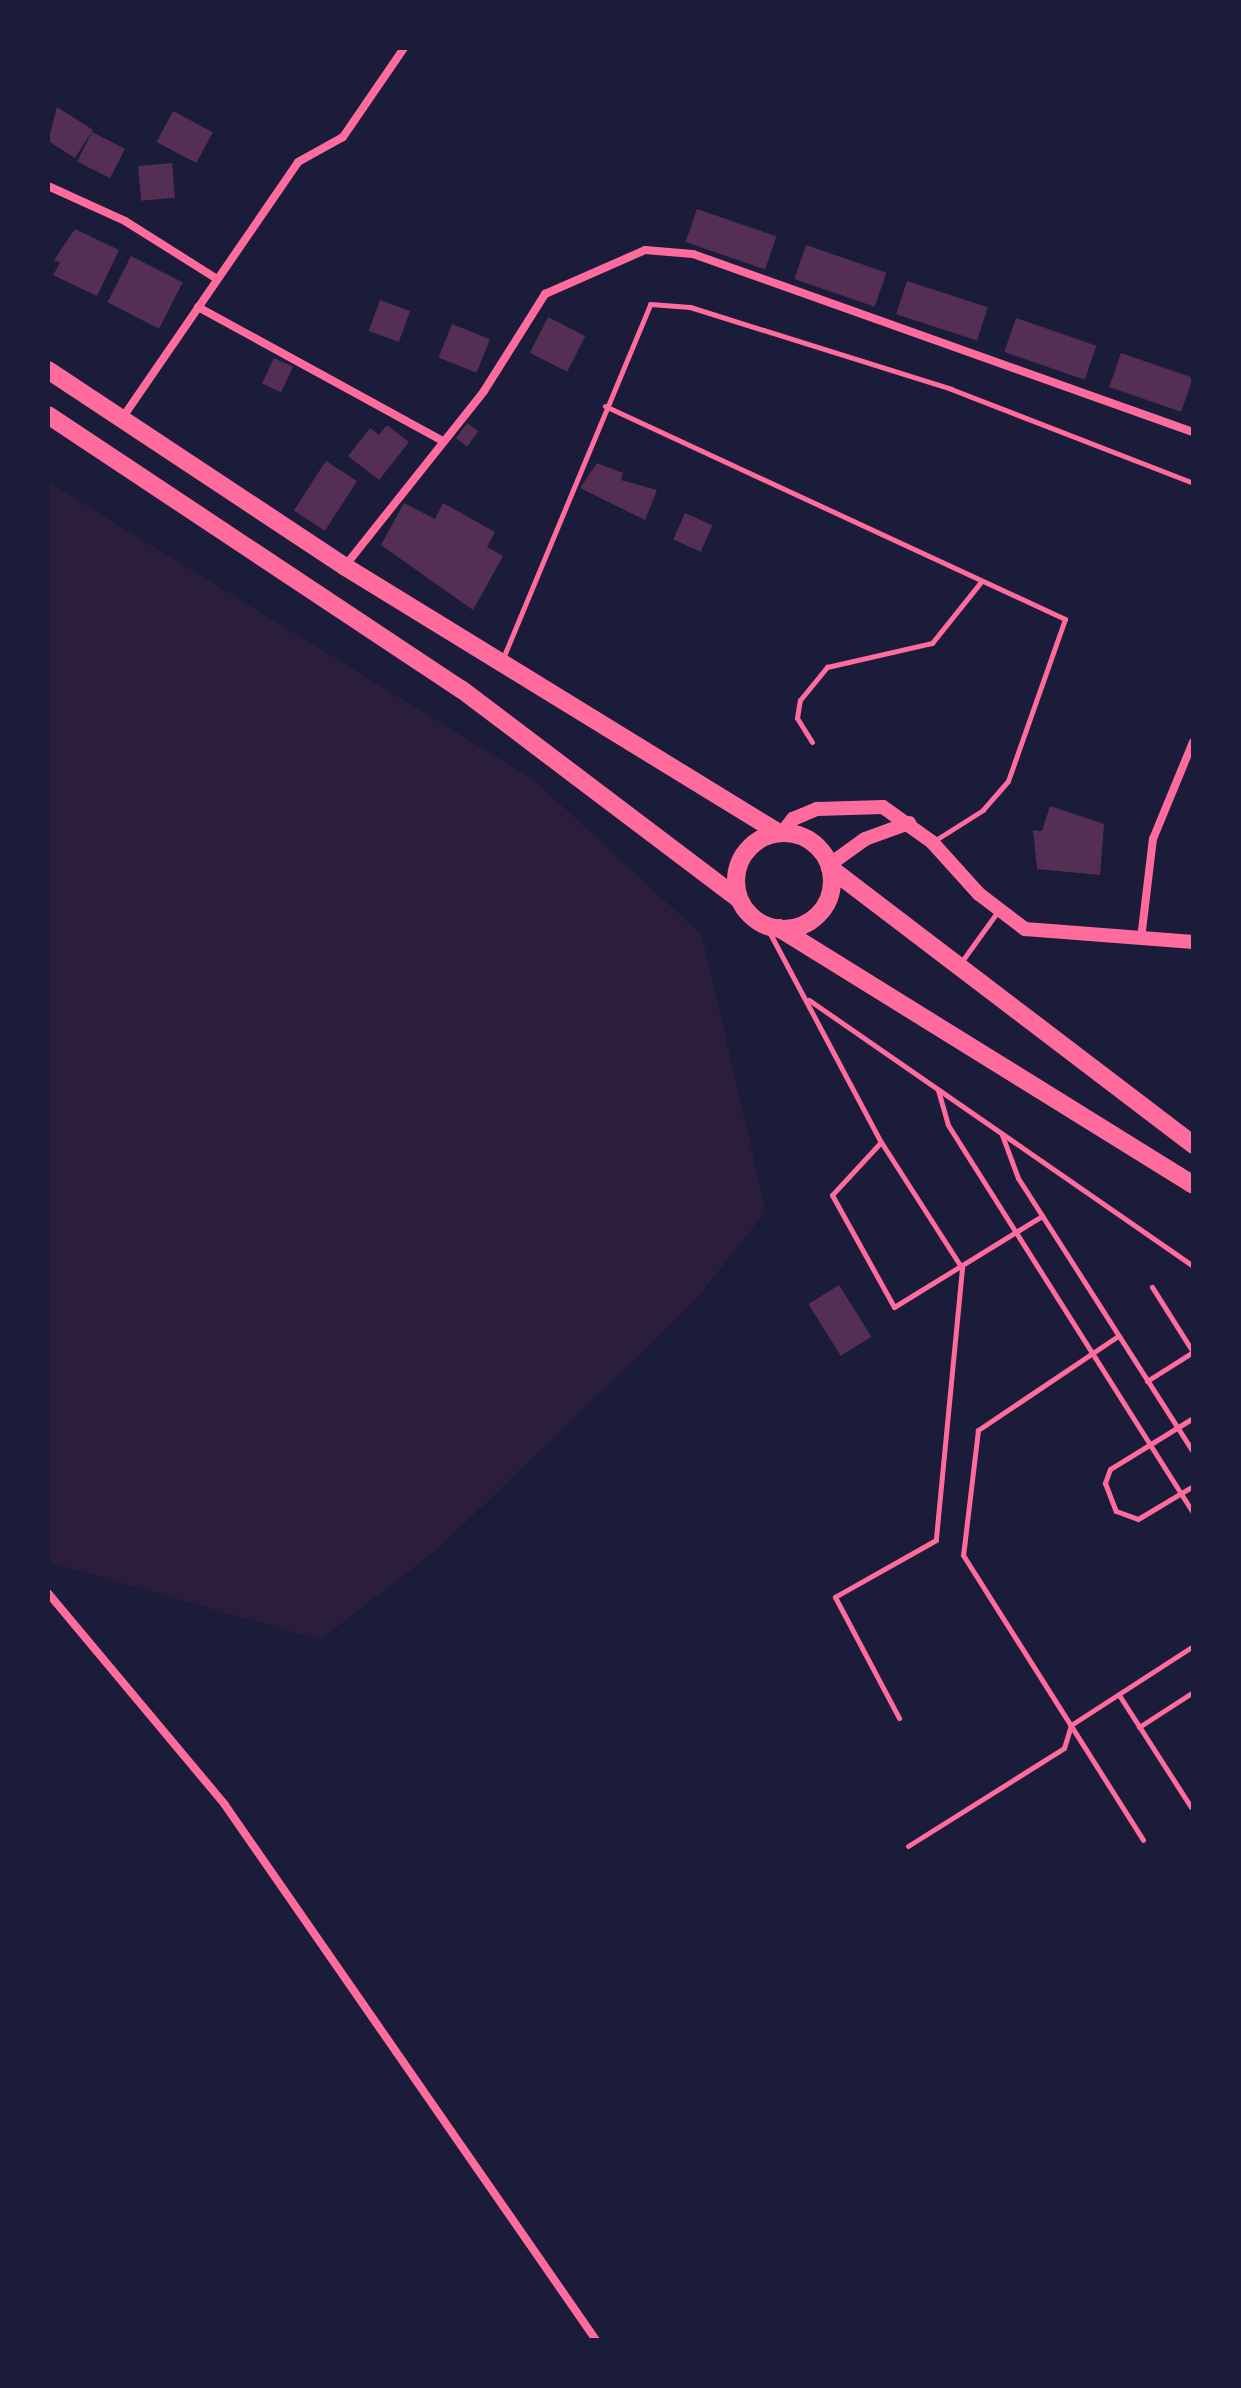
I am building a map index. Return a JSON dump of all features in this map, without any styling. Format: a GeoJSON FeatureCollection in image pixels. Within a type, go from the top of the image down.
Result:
{"type":"FeatureCollection","features":[{"type":"Feature","properties":{"kind":"highway"},"geometry":{"type":"LineString","coordinates":[[48,370],[344,566],[781,833],[805,837],[830,866],[957,968],[1193,1145]]}},
{"type":"Feature","properties":{"kind":"highway"},"geometry":{"type":"LineString","coordinates":[[48,415],[461,689],[773,927],[1193,1185]]}},
{"type":"Feature","properties":{"kind":"highway"},"geometry":{"type":"LineString","coordinates":[[739,899],[739,862],[755,842],[781,833]]}},
{"type":"Feature","properties":{"kind":"highway"},"geometry":{"type":"LineString","coordinates":[[773,927],[805,924],[824,907],[830,866]]}},
{"type":"Feature","properties":{"kind":"street"},"geometry":{"type":"LineString","coordinates":[[123,417],[298,162],[343,137],[404,48]]}},
{"type":"Feature","properties":{"kind":"street"},"geometry":{"type":"LineString","coordinates":[[48,186],[125,221],[217,279]]}},
{"type":"Feature","properties":{"kind":"street"},"geometry":{"type":"LineString","coordinates":[[344,566],[441,440],[484,391],[545,294],[622,255],[664,249],[1193,432]]}},
{"type":"Feature","properties":{"kind":"street"},"geometry":{"type":"LineString","coordinates":[[198,307],[441,440]]}},
{"type":"Feature","properties":{"kind":"street"},"geometry":{"type":"LineString","coordinates":[[1141,940],[1153,839],[1193,742]]}},
{"type":"Feature","properties":{"kind":"street"},"geometry":{"type":"LineString","coordinates":[[781,833],[805,812],[856,804],[883,807],[932,842],[998,910],[1048,936],[1193,942]]}},
{"type":"Feature","properties":{"kind":"street"},"geometry":{"type":"LineString","coordinates":[[830,866],[865,839],[909,823]]}},
{"type":"Feature","properties":{"kind":"street"},"geometry":{"type":"LineString","coordinates":[[48,1593],[225,1805],[596,2340]]}},
{"type":"Feature","properties":{"kind":"lane"},"geometry":{"type":"LineString","coordinates":[[501,662],[650,304],[670,304],[951,389],[1193,483]]}},
{"type":"Feature","properties":{"kind":"lane"},"geometry":{"type":"LineString","coordinates":[[605,406],[980,583],[1065,619],[1008,781],[983,810],[932,842]]}},
{"type":"Feature","properties":{"kind":"lane"},"geometry":{"type":"LineString","coordinates":[[812,742],[798,709],[827,667],[932,643],[980,583]]}},
{"type":"Feature","properties":{"kind":"lane"},"geometry":{"type":"LineString","coordinates":[[957,968],[998,910]]}},
{"type":"Feature","properties":{"kind":"lane"},"geometry":{"type":"LineString","coordinates":[[773,927],[881,1142],[962,1268],[936,1540],[835,1597],[899,1718]]}},
{"type":"Feature","properties":{"kind":"lane"},"geometry":{"type":"LineString","coordinates":[[807,999],[1193,1266]]}},
{"type":"Feature","properties":{"kind":"lane"},"geometry":{"type":"LineString","coordinates":[[938,1090],[948,1125],[1193,1513]]}},
{"type":"Feature","properties":{"kind":"lane"},"geometry":{"type":"LineString","coordinates":[[1001,1133],[1042,1216],[1193,1452]]}},
{"type":"Feature","properties":{"kind":"lane"},"geometry":{"type":"LineString","coordinates":[[881,1142],[832,1195],[894,1307],[1042,1216]]}},
{"type":"Feature","properties":{"kind":"lane"},"geometry":{"type":"LineString","coordinates":[[1147,1381],[1193,1352],[1152,1287]]}},
{"type":"Feature","properties":{"kind":"lane"},"geometry":{"type":"LineString","coordinates":[[1118,1336],[978,1430],[963,1555],[1143,1840]]}},
{"type":"Feature","properties":{"kind":"lane"},"geometry":{"type":"LineString","coordinates":[[1193,1418],[1110,1469],[1111,1505],[1138,1519],[1193,1486]]}},
{"type":"Feature","properties":{"kind":"lane"},"geometry":{"type":"LineString","coordinates":[[908,1846],[1064,1748],[1071,1725],[1193,1646]]}},
{"type":"Feature","properties":{"kind":"lane"},"geometry":{"type":"LineString","coordinates":[[1139,1727],[1193,1692]]}},
{"type":"Feature","properties":{"kind":"lane"},"geometry":{"type":"LineString","coordinates":[[1119,1695],[1191,1807]]}},
{"type":"Feature","properties":{"kind":"shaded area"},"geometry":{"type":"Polygon","coordinates":[[[48,482],[534,780],[702,935],[766,1211],[694,1302],[439,1548],[320,1640],[48,1562],[48,482]]]}},
{"type":"Feature","properties":{"kind":"building"},"geometry":{"type":"Polygon","coordinates":[[[57,107],[93,130],[75,158],[48,141],[57,107]]]}},
{"type":"Feature","properties":{"kind":"building"},"geometry":{"type":"Polygon","coordinates":[[[173,111],[213,132],[196,163],[157,142],[173,111]]]}},
{"type":"Feature","properties":{"kind":"building"},"geometry":{"type":"Polygon","coordinates":[[[92,132],[125,149],[110,178],[77,161],[92,132]]]}},
{"type":"Feature","properties":{"kind":"building"},"geometry":{"type":"Polygon","coordinates":[[[172,163],[175,198],[141,201],[138,166],[172,163]]]}},
{"type":"Feature","properties":{"kind":"building"},"geometry":{"type":"Polygon","coordinates":[[[697,209],[776,236],[765,269],[686,242],[697,209]]]}},
{"type":"Feature","properties":{"kind":"building"},"geometry":{"type":"Polygon","coordinates":[[[75,229],[119,250],[97,296],[53,275],[60,263],[54,260],[75,229]]]}},
{"type":"Feature","properties":{"kind":"building"},"geometry":{"type":"Polygon","coordinates":[[[806,245],[886,273],[875,307],[794,279],[806,245]]]}},
{"type":"Feature","properties":{"kind":"building"},"geometry":{"type":"Polygon","coordinates":[[[131,256],[183,282],[159,329],[107,302],[131,256]]]}},
{"type":"Feature","properties":{"kind":"building"},"geometry":{"type":"Polygon","coordinates":[[[907,281],[988,307],[977,341],[896,314],[907,281]]]}},
{"type":"Feature","properties":{"kind":"building"},"geometry":{"type":"Polygon","coordinates":[[[380,300],[410,311],[399,342],[369,331],[380,300]]]}},
{"type":"Feature","properties":{"kind":"building"},"geometry":{"type":"Polygon","coordinates":[[[548,317],[585,336],[567,372],[530,353],[548,317]]]}},
{"type":"Feature","properties":{"kind":"building"},"geometry":{"type":"Polygon","coordinates":[[[1016,318],[1096,346],[1085,380],[1004,352],[1016,318]]]}},
{"type":"Feature","properties":{"kind":"building"},"geometry":{"type":"Polygon","coordinates":[[[452,324],[490,339],[477,373],[439,357],[452,324]]]}},
{"type":"Feature","properties":{"kind":"building"},"geometry":{"type":"Polygon","coordinates":[[[1121,353],[1193,378],[1181,412],[1109,387],[1121,353]]]}},
{"type":"Feature","properties":{"kind":"building"},"geometry":{"type":"Polygon","coordinates":[[[274,358],[293,367],[281,392],[262,383],[274,358]]]}},
{"type":"Feature","properties":{"kind":"building"},"geometry":{"type":"Polygon","coordinates":[[[467,423],[478,431],[467,447],[456,438],[467,423]]]}},
{"type":"Feature","properties":{"kind":"building"},"geometry":{"type":"Polygon","coordinates":[[[387,425],[409,442],[379,480],[348,456],[370,428],[379,435],[387,425]]]}},
{"type":"Feature","properties":{"kind":"building"},"geometry":{"type":"Polygon","coordinates":[[[326,461],[357,481],[325,531],[294,510],[326,461]]]}},
{"type":"Feature","properties":{"kind":"building"},"geometry":{"type":"Polygon","coordinates":[[[597,463],[623,473],[621,480],[657,490],[645,520],[580,488],[597,463]]]}},
{"type":"Feature","properties":{"kind":"building"},"geometry":{"type":"Polygon","coordinates":[[[404,503],[435,519],[443,503],[495,532],[487,547],[503,556],[473,610],[381,545],[404,503]]]}},
{"type":"Feature","properties":{"kind":"building"},"geometry":{"type":"Polygon","coordinates":[[[685,513],[712,525],[701,552],[673,539],[685,513]]]}},
{"type":"Feature","properties":{"kind":"building"},"geometry":{"type":"Polygon","coordinates":[[[1050,806],[1104,824],[1100,875],[1037,869],[1033,830],[1042,831],[1050,806]]]}},
{"type":"Feature","properties":{"kind":"building"},"geometry":{"type":"Polygon","coordinates":[[[839,1285],[871,1337],[841,1356],[808,1304],[839,1285]]]}}]}
